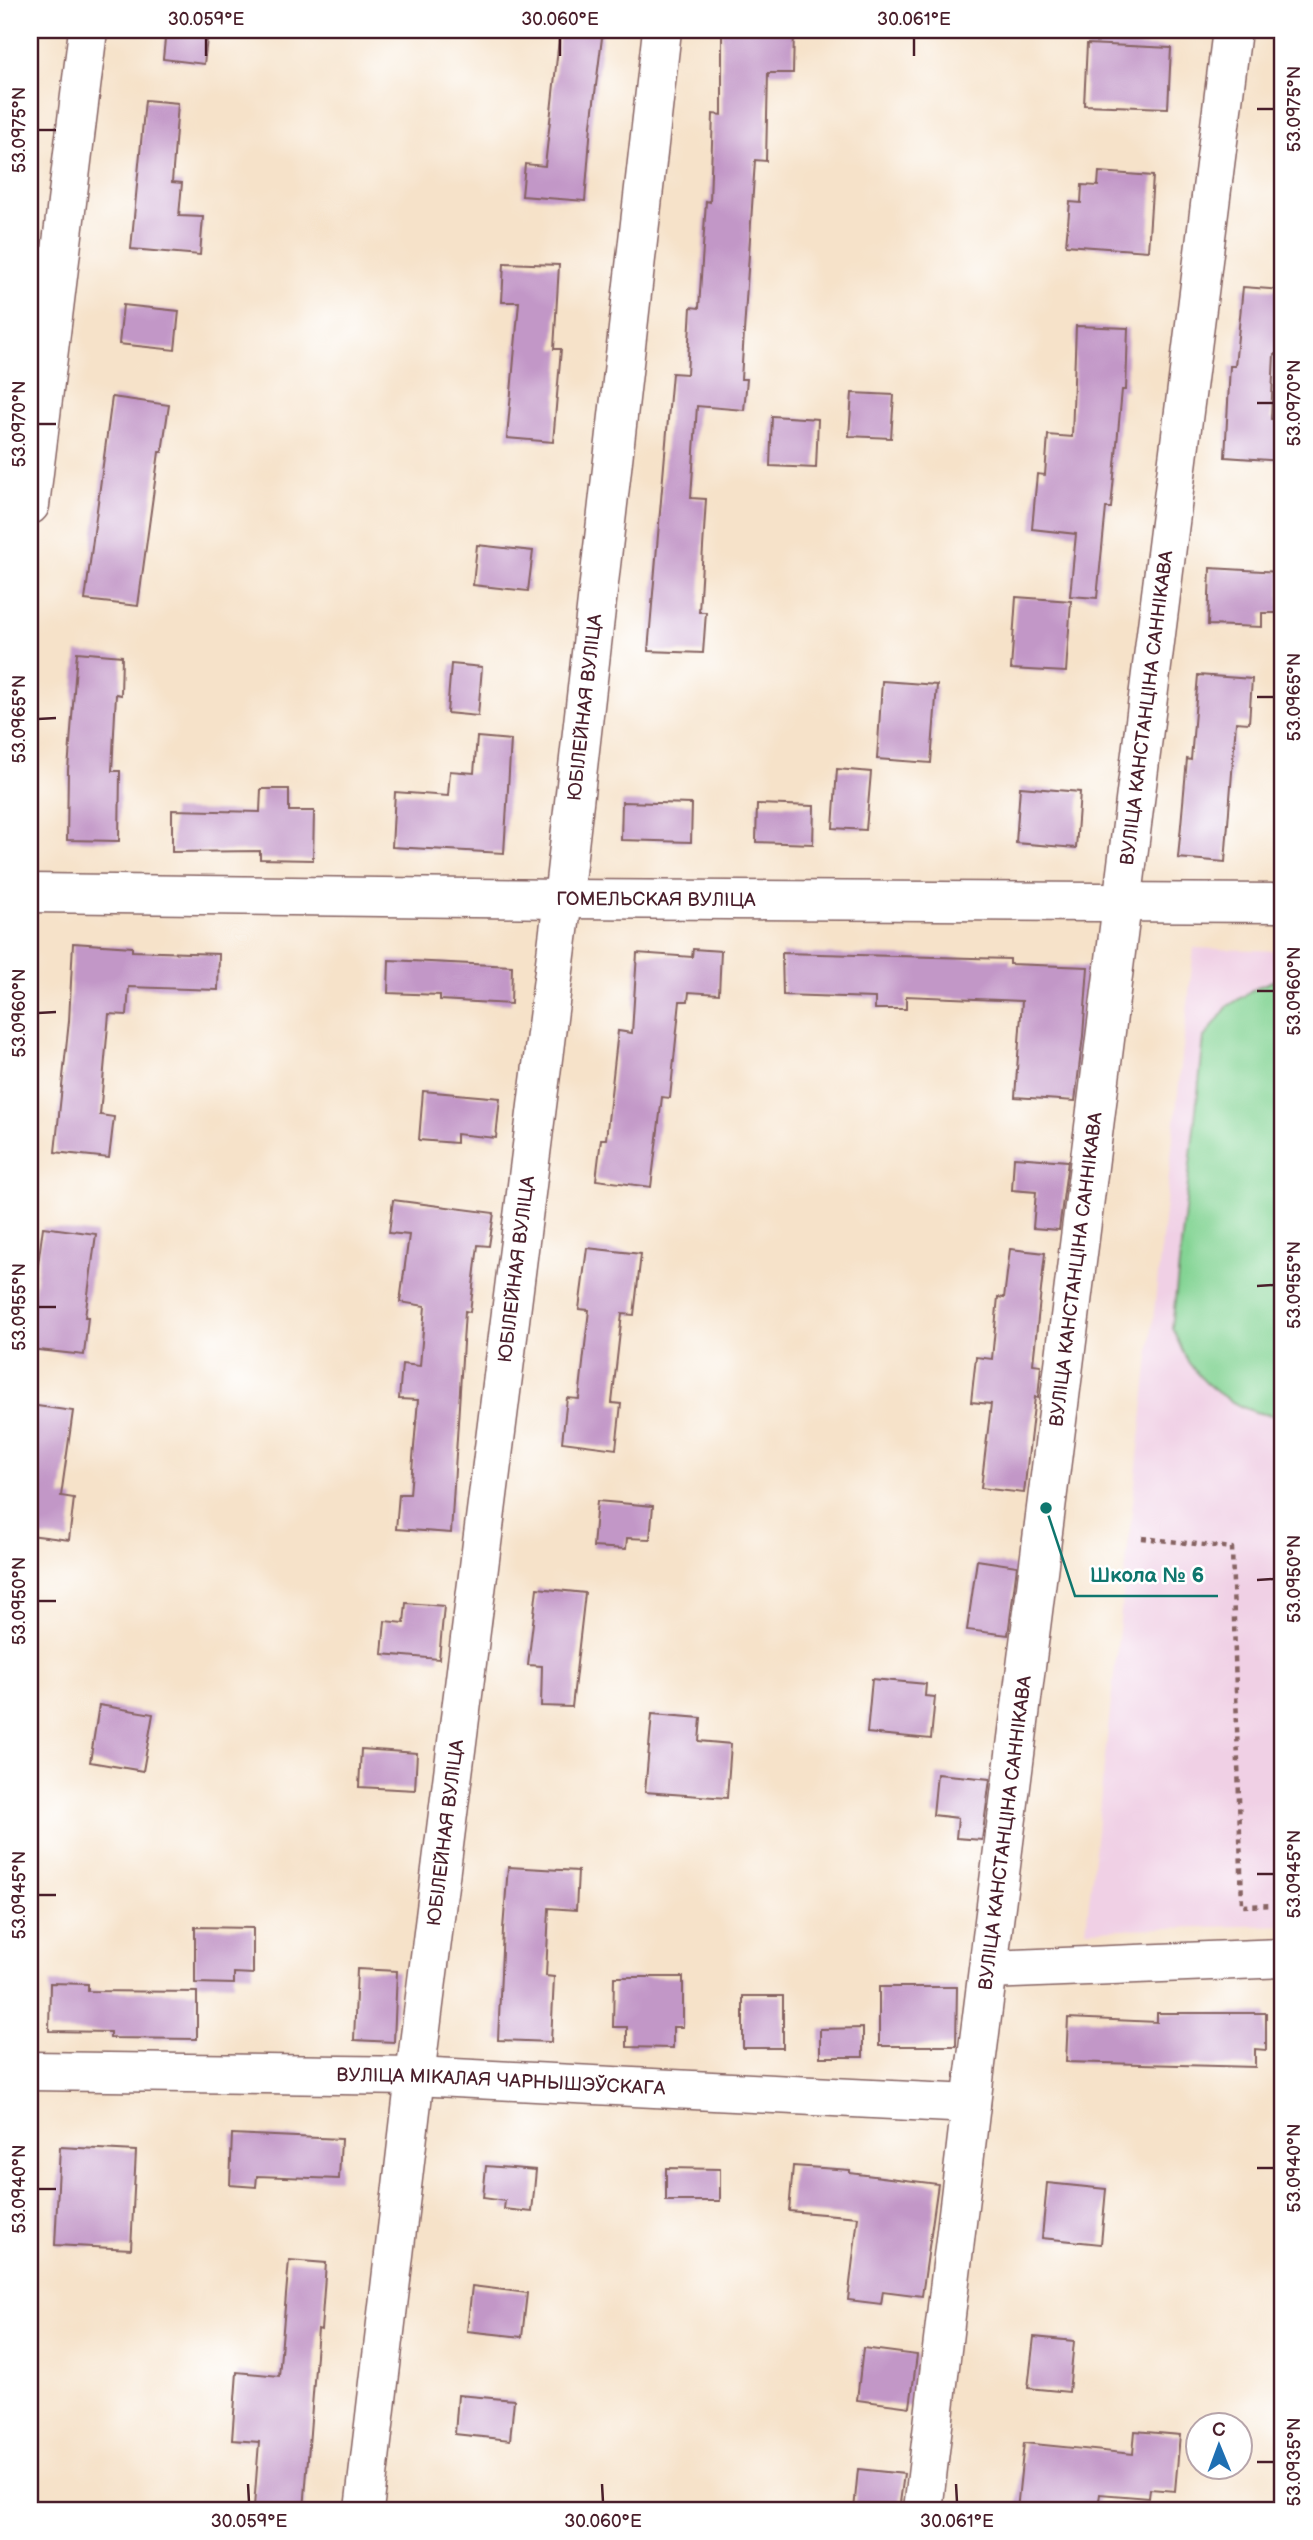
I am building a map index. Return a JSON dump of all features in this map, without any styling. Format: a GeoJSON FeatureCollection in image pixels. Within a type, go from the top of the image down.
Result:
{"type":"FeatureCollection","features":[{"type":"Feature","properties":{"kind":"street"},"geometry":{"type":"LineString","coordinates":[[30,505],[88,30]]}},
{"type":"Feature","properties":{"kind":"street","name":"ЮБІЛЕЙНАЯ ВУЛІЦА"},"geometry":{"type":"LineString","coordinates":[[364,2510],[415,2076],[563,900],[662,30]]}},
{"type":"Feature","properties":{"kind":"street","name":"ВУЛІЦА КАНСТАНЦІНА САННІКАВА"},"geometry":{"type":"LineString","coordinates":[[923,2510],[971,2104],[1232,30]]}},
{"type":"Feature","properties":{"kind":"street","name":"ГОМЕЛЬСКАЯ ВУЛІЦА"},"geometry":{"type":"LineString","coordinates":[[30,893],[563,900],[1283,903]]}},
{"type":"Feature","properties":{"kind":"street"},"geometry":{"type":"LineString","coordinates":[[989,1970],[1283,1958]]}},
{"type":"Feature","properties":{"kind":"street","name":"ВУЛІЦА МІКАЛАЯ ЧАРНЫШЭЎСКАГА"},"geometry":{"type":"LineString","coordinates":[[30,2071],[415,2076],[971,2104]]}},
{"type":"Feature","properties":{"kind":"path"},"geometry":{"type":"LineString","coordinates":[[1142,1538],[1231,1548],[1242,1906],[1283,1905]]}},
{"type":"Feature","properties":{"kind":"shaded area"},"geometry":{"type":"Polygon","coordinates":[[[1194,948],[1283,951],[1283,1925],[1086,1930],[1194,948]]]}},
{"type":"Feature","properties":{"kind":"green space"},"geometry":{"type":"Polygon","coordinates":[[[1283,977],[1283,1415],[1270,1415],[1243,1407],[1218,1393],[1189,1363],[1172,1328],[1204,1038],[1228,1006],[1260,986],[1283,977]]]}},
{"type":"Feature","properties":{"kind":"building"},"geometry":{"type":"Polygon","coordinates":[[[166,30],[208,30],[204,64],[163,59],[166,30]]]}},
{"type":"Feature","properties":{"kind":"building"},"geometry":{"type":"Polygon","coordinates":[[[560,30],[603,30],[585,201],[522,196],[525,164],[545,166],[560,30]]]}},
{"type":"Feature","properties":{"kind":"building"},"geometry":{"type":"Polygon","coordinates":[[[722,30],[794,30],[793,73],[768,73],[766,161],[755,160],[741,379],[747,379],[744,410],[697,406],[691,498],[706,499],[699,612],[706,612],[703,653],[648,651],[672,373],[687,374],[691,307],[699,308],[706,201],[710,202],[713,114],[722,115],[722,30]]]}},
{"type":"Feature","properties":{"kind":"building"},"geometry":{"type":"Polygon","coordinates":[[[1087,44],[1171,48],[1168,108],[1084,105],[1087,44]]]}},
{"type":"Feature","properties":{"kind":"building"},"geometry":{"type":"Polygon","coordinates":[[[145,100],[178,103],[172,182],[182,183],[179,216],[203,217],[200,255],[131,249],[145,100]]]}},
{"type":"Feature","properties":{"kind":"building"},"geometry":{"type":"Polygon","coordinates":[[[1099,172],[1153,176],[1148,251],[1066,245],[1070,202],[1081,203],[1082,185],[1098,186],[1099,172]]]}},
{"type":"Feature","properties":{"kind":"building"},"geometry":{"type":"Polygon","coordinates":[[[504,263],[559,265],[554,349],[561,349],[553,442],[507,438],[519,302],[502,302],[504,263]]]}},
{"type":"Feature","properties":{"kind":"building"},"geometry":{"type":"Polygon","coordinates":[[[1243,287],[1283,290],[1283,355],[1274,354],[1271,419],[1283,419],[1283,461],[1225,457],[1230,366],[1235,366],[1243,287]]]}},
{"type":"Feature","properties":{"kind":"building"},"geometry":{"type":"Polygon","coordinates":[[[123,305],[179,311],[175,350],[119,344],[123,305]]]}},
{"type":"Feature","properties":{"kind":"building"},"geometry":{"type":"Polygon","coordinates":[[[1076,326],[1128,328],[1126,390],[1122,390],[1111,508],[1106,508],[1097,598],[1070,596],[1076,534],[1032,529],[1037,474],[1045,475],[1048,435],[1072,437],[1076,326]]]}},
{"type":"Feature","properties":{"kind":"building"},"geometry":{"type":"Polygon","coordinates":[[[852,393],[894,395],[891,438],[849,436],[852,393]]]}},
{"type":"Feature","properties":{"kind":"building"},"geometry":{"type":"Polygon","coordinates":[[[112,397],[169,405],[162,452],[159,452],[138,606],[85,600],[112,397]]]}},
{"type":"Feature","properties":{"kind":"building"},"geometry":{"type":"Polygon","coordinates":[[[772,416],[818,419],[816,468],[770,466],[772,416]]]}},
{"type":"Feature","properties":{"kind":"building"},"geometry":{"type":"Polygon","coordinates":[[[477,545],[533,551],[528,591],[473,585],[477,545]]]}},
{"type":"Feature","properties":{"kind":"building"},"geometry":{"type":"Polygon","coordinates":[[[1210,568],[1281,572],[1279,613],[1262,613],[1262,627],[1208,625],[1210,568]]]}},
{"type":"Feature","properties":{"kind":"building"},"geometry":{"type":"Polygon","coordinates":[[[1016,597],[1071,601],[1066,672],[1011,669],[1016,597]]]}},
{"type":"Feature","properties":{"kind":"building"},"geometry":{"type":"Polygon","coordinates":[[[77,652],[122,656],[121,695],[116,694],[112,771],[120,771],[119,841],[67,840],[68,770],[77,652]]]}},
{"type":"Feature","properties":{"kind":"building"},"geometry":{"type":"Polygon","coordinates":[[[451,664],[482,667],[478,716],[447,713],[451,664]]]}},
{"type":"Feature","properties":{"kind":"building"},"geometry":{"type":"Polygon","coordinates":[[[1198,675],[1252,679],[1249,723],[1236,722],[1225,862],[1178,858],[1187,759],[1191,760],[1198,675]]]}},
{"type":"Feature","properties":{"kind":"building"},"geometry":{"type":"Polygon","coordinates":[[[882,681],[937,685],[931,763],[877,759],[882,681]]]}},
{"type":"Feature","properties":{"kind":"building"},"geometry":{"type":"Polygon","coordinates":[[[477,737],[511,740],[504,853],[392,847],[395,792],[448,796],[450,771],[474,773],[477,737]]]}},
{"type":"Feature","properties":{"kind":"building"},"geometry":{"type":"Polygon","coordinates":[[[837,769],[871,772],[866,830],[833,828],[837,769]]]}},
{"type":"Feature","properties":{"kind":"building"},"geometry":{"type":"Polygon","coordinates":[[[1020,787],[1080,792],[1076,848],[1016,843],[1020,787]]]}},
{"type":"Feature","properties":{"kind":"building"},"geometry":{"type":"Polygon","coordinates":[[[261,789],[289,789],[289,811],[314,811],[313,860],[260,859],[260,851],[172,852],[172,810],[260,812],[261,789]]]}},
{"type":"Feature","properties":{"kind":"building"},"geometry":{"type":"Polygon","coordinates":[[[622,802],[692,804],[691,842],[621,840],[622,802]]]}},
{"type":"Feature","properties":{"kind":"building"},"geometry":{"type":"Polygon","coordinates":[[[757,804],[814,806],[813,844],[756,842],[757,804]]]}},
{"type":"Feature","properties":{"kind":"building"},"geometry":{"type":"Polygon","coordinates":[[[73,943],[132,947],[132,951],[219,954],[218,990],[129,987],[127,1015],[109,1014],[100,1115],[114,1117],[109,1158],[55,1152],[69,1021],[73,943]]]}},
{"type":"Feature","properties":{"kind":"building"},"geometry":{"type":"Polygon","coordinates":[[[693,949],[721,951],[719,994],[689,992],[688,1001],[680,1001],[670,1098],[662,1097],[651,1187],[596,1180],[601,1139],[606,1139],[618,1031],[632,1033],[637,953],[692,957],[693,949]]]}},
{"type":"Feature","properties":{"kind":"building"},"geometry":{"type":"Polygon","coordinates":[[[782,953],[1010,959],[1010,964],[1088,967],[1075,1101],[1015,1097],[1022,1001],[906,996],[906,1009],[875,1009],[875,998],[783,995],[782,953]]]}},
{"type":"Feature","properties":{"kind":"building"},"geometry":{"type":"Polygon","coordinates":[[[389,960],[512,966],[511,1004],[440,1000],[440,995],[388,993],[389,960]]]}},
{"type":"Feature","properties":{"kind":"building"},"geometry":{"type":"Polygon","coordinates":[[[423,1091],[500,1098],[496,1138],[456,1134],[456,1143],[419,1140],[423,1091]]]}},
{"type":"Feature","properties":{"kind":"building"},"geometry":{"type":"Polygon","coordinates":[[[1014,1157],[1068,1161],[1059,1230],[1033,1228],[1036,1192],[1012,1190],[1014,1157]]]}},
{"type":"Feature","properties":{"kind":"building"},"geometry":{"type":"Polygon","coordinates":[[[393,1200],[494,1213],[489,1246],[478,1245],[470,1312],[465,1311],[451,1533],[396,1529],[399,1494],[410,1494],[418,1400],[399,1399],[402,1364],[420,1366],[425,1306],[400,1302],[409,1235],[389,1233],[393,1200]]]}},
{"type":"Feature","properties":{"kind":"building"},"geometry":{"type":"Polygon","coordinates":[[[43,1227],[96,1234],[85,1317],[88,1317],[84,1355],[30,1349],[30,1324],[43,1227]]]}},
{"type":"Feature","properties":{"kind":"building"},"geometry":{"type":"Polygon","coordinates":[[[587,1248],[641,1254],[634,1315],[622,1314],[612,1403],[621,1404],[616,1449],[562,1442],[567,1398],[579,1399],[589,1310],[579,1309],[587,1248]]]}},
{"type":"Feature","properties":{"kind":"building"},"geometry":{"type":"Polygon","coordinates":[[[1010,1249],[1045,1253],[1033,1364],[1041,1365],[1024,1493],[981,1488],[991,1404],[971,1402],[976,1357],[992,1359],[998,1297],[1004,1298],[1010,1249]]]}},
{"type":"Feature","properties":{"kind":"building"},"geometry":{"type":"Polygon","coordinates":[[[30,1405],[73,1411],[61,1496],[74,1498],[69,1540],[30,1535],[30,1405]]]}},
{"type":"Feature","properties":{"kind":"building"},"geometry":{"type":"Polygon","coordinates":[[[597,1501],[653,1506],[650,1539],[627,1538],[626,1549],[593,1547],[597,1501]]]}},
{"type":"Feature","properties":{"kind":"building"},"geometry":{"type":"Polygon","coordinates":[[[977,1560],[1017,1566],[1008,1635],[967,1630],[977,1560]]]}},
{"type":"Feature","properties":{"kind":"building"},"geometry":{"type":"Polygon","coordinates":[[[537,1588],[585,1593],[572,1707],[541,1706],[542,1666],[528,1665],[537,1588]]]}},
{"type":"Feature","properties":{"kind":"building"},"geometry":{"type":"Polygon","coordinates":[[[406,1603],[444,1606],[439,1659],[382,1654],[385,1621],[404,1623],[406,1603]]]}},
{"type":"Feature","properties":{"kind":"building"},"geometry":{"type":"Polygon","coordinates":[[[872,1679],[926,1684],[925,1696],[935,1697],[931,1739],[867,1733],[872,1679]]]}},
{"type":"Feature","properties":{"kind":"building"},"geometry":{"type":"Polygon","coordinates":[[[99,1705],[153,1714],[143,1771],[90,1762],[99,1705]]]}},
{"type":"Feature","properties":{"kind":"building"},"geometry":{"type":"Polygon","coordinates":[[[652,1714],[701,1718],[699,1741],[731,1744],[727,1798],[645,1792],[652,1714]]]}},
{"type":"Feature","properties":{"kind":"building"},"geometry":{"type":"Polygon","coordinates":[[[361,1749],[417,1753],[415,1790],[359,1787],[361,1749]]]}},
{"type":"Feature","properties":{"kind":"building"},"geometry":{"type":"Polygon","coordinates":[[[937,1774],[990,1779],[982,1840],[956,1838],[958,1818],[933,1815],[937,1774]]]}},
{"type":"Feature","properties":{"kind":"building"},"geometry":{"type":"Polygon","coordinates":[[[508,1867],[578,1871],[576,1910],[549,1908],[546,1976],[554,1977],[551,2042],[498,2040],[508,1867]]]}},
{"type":"Feature","properties":{"kind":"building"},"geometry":{"type":"Polygon","coordinates":[[[195,1927],[253,1928],[253,1974],[234,1973],[234,1984],[195,1983],[195,1927]]]}},
{"type":"Feature","properties":{"kind":"building"},"geometry":{"type":"Polygon","coordinates":[[[357,1969],[397,1971],[394,2042],[354,2040],[357,1969]]]}},
{"type":"Feature","properties":{"kind":"building"},"geometry":{"type":"Polygon","coordinates":[[[614,1977],[683,1977],[683,2027],[673,2027],[673,2048],[627,2047],[627,2027],[613,2027],[614,1977]]]}},
{"type":"Feature","properties":{"kind":"building"},"geometry":{"type":"Polygon","coordinates":[[[50,1983],[88,1984],[88,1991],[197,1992],[197,2039],[110,2038],[110,2032],[49,2031],[50,1983]]]}},
{"type":"Feature","properties":{"kind":"building"},"geometry":{"type":"Polygon","coordinates":[[[879,1987],[957,1987],[956,2046],[879,2046],[879,1987]]]}},
{"type":"Feature","properties":{"kind":"building"},"geometry":{"type":"Polygon","coordinates":[[[743,1996],[783,1996],[783,2048],[743,2048],[743,1996]]]}},
{"type":"Feature","properties":{"kind":"building"},"geometry":{"type":"Polygon","coordinates":[[[1157,2013],[1266,2013],[1266,2050],[1255,2049],[1255,2067],[1066,2062],[1068,2018],[1157,2022],[1157,2013]]]}},
{"type":"Feature","properties":{"kind":"building"},"geometry":{"type":"Polygon","coordinates":[[[863,2028],[863,2057],[820,2057],[820,2029],[863,2028]]]}},
{"type":"Feature","properties":{"kind":"building"},"geometry":{"type":"Polygon","coordinates":[[[232,2134],[341,2139],[339,2179],[257,2176],[256,2187],[230,2185],[232,2134]]]}},
{"type":"Feature","properties":{"kind":"building"},"geometry":{"type":"Polygon","coordinates":[[[60,2147],[136,2151],[131,2249],[55,2245],[60,2147]]]}},
{"type":"Feature","properties":{"kind":"building"},"geometry":{"type":"Polygon","coordinates":[[[486,2166],[536,2170],[532,2212],[504,2209],[505,2201],[483,2198],[486,2166]]]}},
{"type":"Feature","properties":{"kind":"building"},"geometry":{"type":"Polygon","coordinates":[[[793,2166],[850,2170],[850,2173],[938,2184],[922,2296],[883,2291],[881,2304],[848,2300],[858,2217],[789,2211],[793,2166]]]}},
{"type":"Feature","properties":{"kind":"building"},"geometry":{"type":"Polygon","coordinates":[[[666,2168],[720,2169],[720,2201],[666,2201],[666,2168]]]}},
{"type":"Feature","properties":{"kind":"building"},"geometry":{"type":"Polygon","coordinates":[[[1047,2183],[1106,2189],[1101,2244],[1042,2238],[1047,2183]]]}},
{"type":"Feature","properties":{"kind":"building"},"geometry":{"type":"Polygon","coordinates":[[[289,2260],[326,2263],[321,2330],[318,2329],[304,2510],[254,2507],[259,2442],[232,2440],[237,2372],[279,2376],[289,2260]]]}},
{"type":"Feature","properties":{"kind":"building"},"geometry":{"type":"Polygon","coordinates":[[[472,2286],[527,2293],[522,2337],[467,2331],[472,2286]]]}},
{"type":"Feature","properties":{"kind":"building"},"geometry":{"type":"Polygon","coordinates":[[[1034,2337],[1074,2341],[1069,2392],[1028,2388],[1034,2337]]]}},
{"type":"Feature","properties":{"kind":"building"},"geometry":{"type":"Polygon","coordinates":[[[863,2348],[917,2355],[910,2407],[857,2400],[863,2348]]]}},
{"type":"Feature","properties":{"kind":"building"},"geometry":{"type":"Polygon","coordinates":[[[458,2395],[514,2400],[510,2440],[455,2434],[458,2395]]]}},
{"type":"Feature","properties":{"kind":"building"},"geometry":{"type":"Polygon","coordinates":[[[1135,2431],[1180,2435],[1175,2491],[1150,2489],[1149,2498],[1100,2494],[1098,2507],[1083,2505],[1082,2510],[1017,2510],[1024,2443],[1133,2454],[1135,2431]]]}},
{"type":"Feature","properties":{"kind":"building"},"geometry":{"type":"Polygon","coordinates":[[[858,2469],[904,2474],[899,2510],[854,2510],[858,2469]]]}},
{"type":"Feature","properties":{"kind":"place","name":"Школа № 6"},"geometry":{"type":"Point","coordinates":[1046,1508]}}]}
